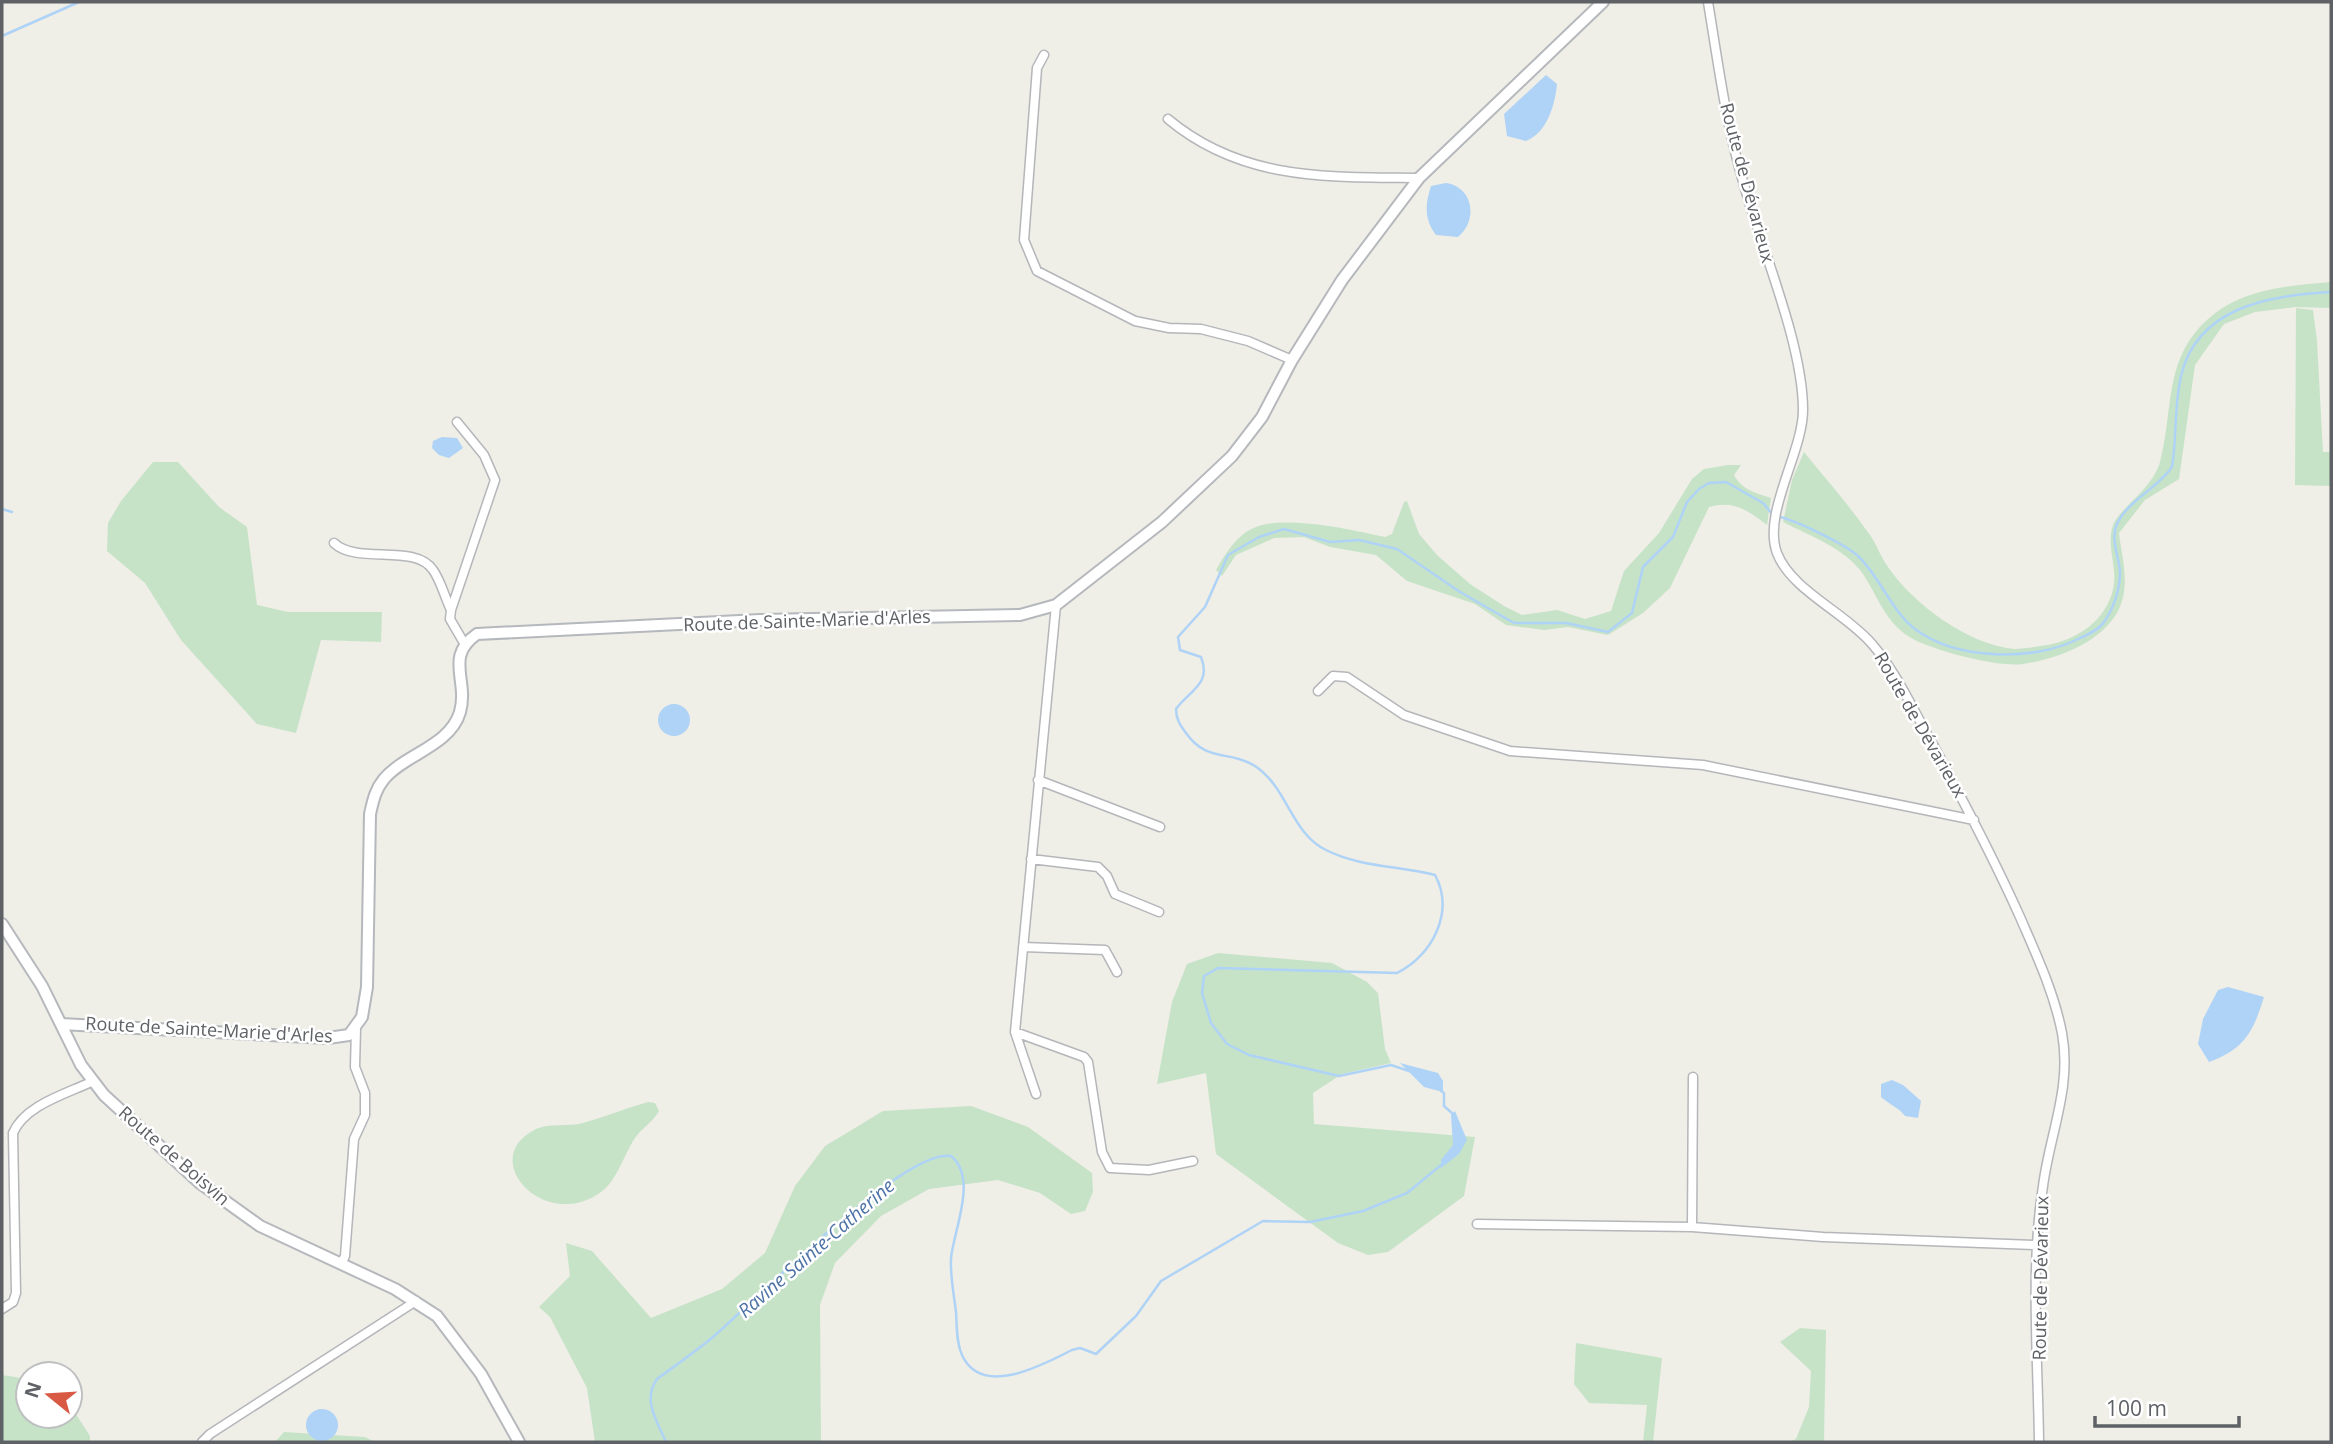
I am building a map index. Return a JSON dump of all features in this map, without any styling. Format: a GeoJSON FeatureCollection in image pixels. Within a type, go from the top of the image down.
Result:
{"type":"FeatureCollection","features":[{"type":"Feature","properties":{"kind":"main road","name":"Route de Sainte-Marie d'Arles"},"geometry":{"type":"LineString","coordinates":[[61,1024],[328,1038],[349,1035],[362,1017],[367,987],[370,814],[375,793],[385,778],[450,730],[459,714],[462,696],[458,663],[464,643],[477,634],[760,620],[1020,615],[1056,605],[1162,522],[1232,456],[1262,417],[1292,360],[1342,280],[1419,178],[1603,2]]}},
{"type":"Feature","properties":{"kind":"main road","name":"Route de Boisvin"},"geometry":{"type":"LineString","coordinates":[[2,924],[42,986],[91,1082],[190,1174],[226,1203],[270,1232],[416,1301],[437,1316],[481,1374],[519,1442]]}},
{"type":"Feature","properties":{"kind":"street","name":"Route de Dévarieux"},"geometry":{"type":"LineString","coordinates":[[1708,2],[1726,114],[1742,180],[1793,346],[1803,408],[1801,433],[1778,503],[1775,546],[1784,567],[1859,630],[1894,674],[1974,820],[2040,962],[2062,1033],[2064,1092],[2043,1183],[2037,1245],[2039,1442]]}},
{"type":"Feature","properties":{"kind":"street"},"geometry":{"type":"LineString","coordinates":[[1044,55],[1038,68],[1024,240],[1032,265],[1037,271],[1135,321],[1169,328],[1201,329],[1248,341],[1292,360]]}},
{"type":"Feature","properties":{"kind":"street"},"geometry":{"type":"LineString","coordinates":[[1168,119],[1226,156],[1300,175],[1419,178]]}},
{"type":"Feature","properties":{"kind":"street"},"geometry":{"type":"LineString","coordinates":[[457,422],[484,455],[495,480],[451,610],[450,619],[464,643]]}},
{"type":"Feature","properties":{"kind":"street"},"geometry":{"type":"LineString","coordinates":[[334,543],[349,551],[411,557],[427,564],[433,569],[451,610]]}},
{"type":"Feature","properties":{"kind":"street"},"geometry":{"type":"LineString","coordinates":[[1036,1094],[1015,1032],[1056,605]]}},
{"type":"Feature","properties":{"kind":"street"},"geometry":{"type":"LineString","coordinates":[[1318,691],[1333,676],[1347,677],[1404,715],[1510,751],[1703,765],[1974,820]]}},
{"type":"Feature","properties":{"kind":"street"},"geometry":{"type":"LineString","coordinates":[[1038,780],[1160,827]]}},
{"type":"Feature","properties":{"kind":"street"},"geometry":{"type":"LineString","coordinates":[[1031,859],[1098,867],[1107,876],[1115,894],[1158,912]]}},
{"type":"Feature","properties":{"kind":"street"},"geometry":{"type":"LineString","coordinates":[[1023,947],[1105,950],[1117,972]]}},
{"type":"Feature","properties":{"kind":"street"},"geometry":{"type":"LineString","coordinates":[[341,1264],[345,1256],[354,1139],[365,1115],[365,1093],[355,1067],[356,1028]]}},
{"type":"Feature","properties":{"kind":"street"},"geometry":{"type":"LineString","coordinates":[[1015,1032],[1084,1057],[1088,1062],[1102,1152],[1110,1168],[1149,1170],[1193,1161]]}},
{"type":"Feature","properties":{"kind":"street"},"geometry":{"type":"LineString","coordinates":[[1692,1227],[1693,1077]]}},
{"type":"Feature","properties":{"kind":"street"},"geometry":{"type":"LineString","coordinates":[[2,1309],[13,1302],[16,1293],[13,1133],[23,1118],[33,1110],[91,1082]]}},
{"type":"Feature","properties":{"kind":"street"},"geometry":{"type":"LineString","coordinates":[[1477,1224],[1692,1227],[1823,1237],[2037,1245]]}},
{"type":"Feature","properties":{"kind":"street"},"geometry":{"type":"LineString","coordinates":[[202,1442],[266,1397],[416,1301]]}},
{"type":"Feature","properties":{"kind":"green space"},"geometry":{"type":"Polygon","coordinates":[[[2331,282],[2331,308],[2295,307],[2255,312],[2224,324],[2195,365],[2179,479],[2145,500],[2119,533],[2125,582],[2122,601],[2118,611],[2101,632],[2077,648],[2050,658],[2012,664],[1980,660],[1928,646],[1897,627],[1863,574],[1847,557],[1783,522],[1792,480],[1804,452],[1860,521],[1899,581],[1944,620],[1979,640],[2014,649],[2050,644],[2069,638],[2094,622],[2106,607],[2111,595],[2114,584],[2111,545],[2113,525],[2156,472],[2164,443],[2176,369],[2193,335],[2221,309],[2250,295],[2282,287],[2331,282]]]}},
{"type":"Feature","properties":{"kind":"green space"},"geometry":{"type":"Polygon","coordinates":[[[2296,308],[2313,310],[2323,452],[2331,452],[2331,486],[2295,485],[2296,308]]]}},
{"type":"Feature","properties":{"kind":"green space"},"geometry":{"type":"Polygon","coordinates":[[[153,462],[178,462],[219,507],[247,527],[257,605],[288,612],[382,612],[381,642],[321,640],[296,733],[257,724],[181,640],[145,583],[107,551],[108,523],[121,501],[153,462]]]}},
{"type":"Feature","properties":{"kind":"green space"},"geometry":{"type":"Polygon","coordinates":[[[1741,465],[1734,475],[1737,480],[1750,490],[1771,498],[1767,525],[1740,508],[1726,505],[1709,507],[1670,588],[1643,613],[1608,635],[1568,627],[1544,630],[1506,625],[1475,604],[1407,581],[1376,555],[1330,547],[1304,537],[1274,538],[1236,555],[1222,576],[1216,570],[1238,539],[1256,527],[1302,523],[1385,537],[1392,534],[1404,502],[1407,501],[1419,534],[1437,555],[1470,584],[1522,615],[1557,610],[1585,619],[1611,611],[1624,571],[1659,533],[1692,479],[1704,469],[1741,465]]]}},
{"type":"Feature","properties":{"kind":"green space"},"geometry":{"type":"Polygon","coordinates":[[[1218,953],[1332,963],[1367,982],[1378,993],[1385,1049],[1391,1063],[1342,1074],[1313,1093],[1314,1124],[1475,1137],[1464,1196],[1388,1252],[1368,1255],[1338,1243],[1216,1154],[1206,1073],[1157,1084],[1172,1002],[1187,964],[1218,953]]]}},
{"type":"Feature","properties":{"kind":"green space"},"geometry":{"type":"Polygon","coordinates":[[[648,1102],[655,1103],[659,1111],[635,1138],[616,1174],[601,1192],[580,1202],[559,1204],[540,1198],[525,1187],[515,1173],[513,1157],[519,1142],[536,1129],[583,1123],[648,1102]]]}},
{"type":"Feature","properties":{"kind":"green space"},"geometry":{"type":"Polygon","coordinates":[[[971,1106],[1028,1127],[1092,1173],[1093,1192],[1085,1211],[1071,1214],[1040,1193],[998,1180],[929,1189],[881,1216],[835,1263],[820,1305],[821,1442],[595,1442],[587,1388],[550,1317],[539,1307],[570,1276],[566,1243],[592,1251],[651,1318],[722,1289],[765,1253],[795,1186],[825,1146],[883,1111],[971,1106]]]}},
{"type":"Feature","properties":{"kind":"green space"},"geometry":{"type":"Polygon","coordinates":[[[1800,1328],[1826,1330],[1824,1442],[1789,1442],[1796,1439],[1809,1407],[1811,1371],[1780,1342],[1800,1328]]]}},
{"type":"Feature","properties":{"kind":"green space"},"geometry":{"type":"Polygon","coordinates":[[[1576,1343],[1662,1358],[1653,1442],[1643,1442],[1647,1405],[1589,1403],[1574,1384],[1576,1343]]]}},
{"type":"Feature","properties":{"kind":"green space"},"geometry":{"type":"Polygon","coordinates":[[[2,1375],[14,1377],[14,1430],[84,1430],[84,1427],[90,1436],[90,1442],[2,1442],[2,1375]]]}},
{"type":"Feature","properties":{"kind":"green space"},"geometry":{"type":"Polygon","coordinates":[[[284,1432],[365,1437],[375,1442],[275,1442],[284,1432]]]}},
{"type":"Feature","properties":{"kind":"water"},"geometry":{"type":"Polygon","coordinates":[[[1546,75],[1557,84],[1552,109],[1545,125],[1526,141],[1507,136],[1504,114],[1546,75]]]}},
{"type":"Feature","properties":{"kind":"water"},"geometry":{"type":"Polygon","coordinates":[[[1446,183],[1462,191],[1470,206],[1468,222],[1458,237],[1436,235],[1428,217],[1431,186],[1446,183]]]}},
{"type":"Feature","properties":{"kind":"water"},"geometry":{"type":"Polygon","coordinates":[[[442,437],[457,438],[463,448],[449,458],[439,455],[432,448],[433,441],[442,437]]]}},
{"type":"Feature","properties":{"kind":"water"},"geometry":{"type":"Polygon","coordinates":[[[674,704],[685,709],[690,720],[685,731],[674,736],[663,731],[658,720],[663,709],[674,704]]]}},
{"type":"Feature","properties":{"kind":"water"},"geometry":{"type":"Polygon","coordinates":[[[2228,987],[2264,997],[2246,1038],[2231,1051],[2209,1062],[2198,1044],[2203,1019],[2218,990],[2228,987]]]}},
{"type":"Feature","properties":{"kind":"water"},"geometry":{"type":"Polygon","coordinates":[[[1400,1063],[1438,1073],[1443,1081],[1443,1092],[1424,1087],[1400,1063]]]}},
{"type":"Feature","properties":{"kind":"water"},"geometry":{"type":"Polygon","coordinates":[[[1892,1080],[1903,1085],[1921,1101],[1918,1118],[1905,1116],[1881,1097],[1881,1084],[1892,1080]]]}},
{"type":"Feature","properties":{"kind":"water"},"geometry":{"type":"Polygon","coordinates":[[[1455,1111],[1467,1140],[1459,1154],[1441,1168],[1441,1160],[1453,1145],[1451,1115],[1455,1111]]]}},
{"type":"Feature","properties":{"kind":"water"},"geometry":{"type":"Polygon","coordinates":[[[322,1409],[333,1414],[338,1425],[333,1436],[322,1441],[311,1436],[306,1425],[311,1414],[322,1409]]]}},
{"type":"Feature","properties":{"kind":"waterway"},"geometry":{"type":"LineString","coordinates":[[2,36],[79,2]]}},
{"type":"Feature","properties":{"kind":"waterway","name":"Ravine Sainte-Catherine"},"geometry":{"type":"LineString","coordinates":[[1409,1071],[1391,1065],[1339,1076],[1249,1055],[1227,1044],[1211,1023],[1202,993],[1204,976],[1218,968],[1397,973],[1421,956],[1430,944],[1437,932],[1442,904],[1441,889],[1435,875],[1352,860],[1314,842],[1297,822],[1266,775],[1246,761],[1202,749],[1180,725],[1176,709],[1198,686],[1204,674],[1204,666],[1201,657],[1180,650],[1178,637],[1205,607],[1228,555],[1259,537],[1284,529],[1330,542],[1359,540],[1397,549],[1460,592],[1514,623],[1566,623],[1608,632],[1632,613],[1643,567],[1673,537],[1687,502],[1709,483],[1726,482],[1763,503],[1774,516],[1805,526],[1853,552],[1873,574],[1907,622],[1932,639],[1973,652],[2039,652],[2092,632],[2102,625],[2111,611],[2120,578],[2115,529],[2128,508],[2159,482],[2172,467],[2181,376],[2190,353],[2203,334],[2219,320],[2239,309],[2284,297],[2331,292]]}},
{"type":"Feature","properties":{"kind":"waterway"},"geometry":{"type":"LineString","coordinates":[[2,509],[12,512]]}},
{"type":"Feature","properties":{"kind":"waterway","name":"Ravine Sainte-Catherine"},"geometry":{"type":"LineString","coordinates":[[1441,1091],[1444,1093],[1444,1106],[1453,1114]]}},
{"type":"Feature","properties":{"kind":"waterway","name":"Ravine Sainte-Catherine"},"geometry":{"type":"LineString","coordinates":[[666,1442],[652,1410],[651,1395],[657,1379],[713,1337],[794,1262],[866,1201],[900,1176],[929,1160],[951,1156],[963,1177],[962,1204],[951,1258],[960,1350],[971,1368],[984,1375],[998,1376],[1030,1369],[1080,1348],[1096,1354],[1136,1316],[1161,1281],[1263,1221],[1310,1222],[1363,1211],[1407,1193],[1441,1165]]}}]}
